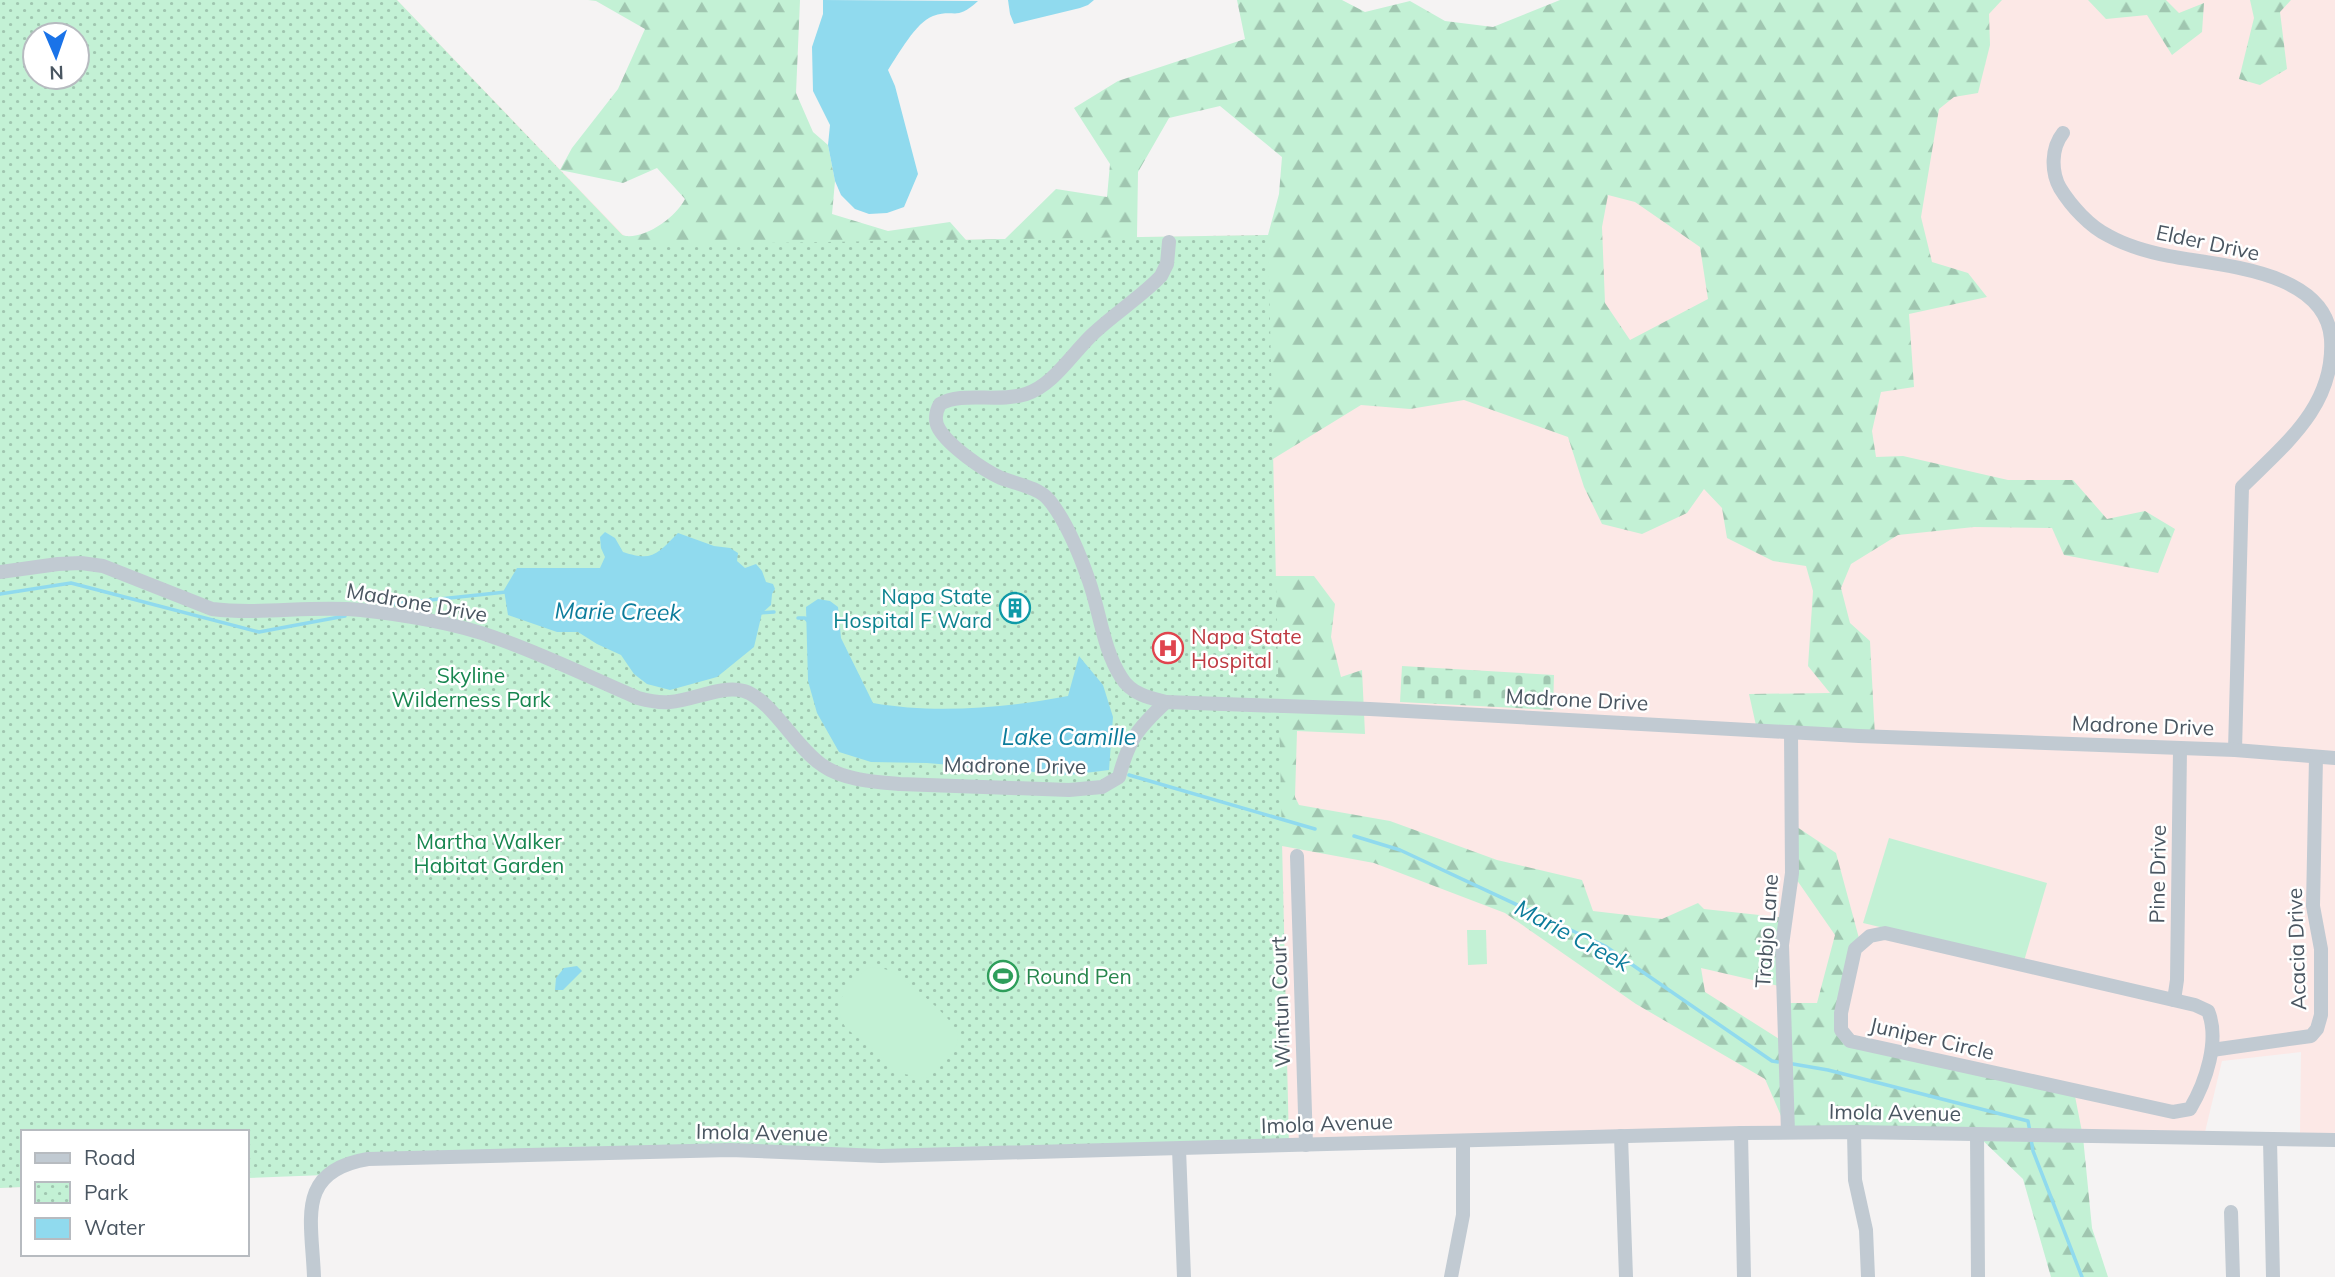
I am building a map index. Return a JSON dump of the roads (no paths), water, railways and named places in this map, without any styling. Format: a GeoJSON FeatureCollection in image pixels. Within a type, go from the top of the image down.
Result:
{"type":"FeatureCollection","features":[{"type":"Feature","properties":{"kind":"street","name":"Elder Drive"},"geometry":{"type":"LineString","coordinates":[[2063,133],[2054,150],[2057,182],[2077,210],[2098,229],[2109,236],[2154,253],[2229,264],[2264,275],[2302,292],[2316,303],[2326,316],[2333,361],[2319,402],[2297,433],[2242,487],[2235,750]]}},
{"type":"Feature","properties":{"kind":"street"},"geometry":{"type":"LineString","coordinates":[[1166,702],[1139,694],[1121,677],[1103,631],[1089,582],[1065,527],[1049,500],[971,460],[938,428],[936,415],[940,404],[950,399],[1003,399],[1026,394],[1040,387],[1093,333],[1161,276],[1167,264],[1169,242]]}},
{"type":"Feature","properties":{"kind":"street"},"geometry":{"type":"LineString","coordinates":[[2319,402],[2335,396]]}},
{"type":"Feature","properties":{"kind":"street","name":"Madrone Drive"},"geometry":{"type":"LineString","coordinates":[[0,572],[81,563],[103,566],[212,609],[365,610],[458,627],[496,637],[639,698],[656,702],[673,702],[730,690],[745,691],[759,698],[793,738],[821,765],[837,773],[874,782],[1069,790],[1102,787],[1119,777],[1128,747],[1138,729],[1166,702],[1370,709],[1791,732],[2235,750],[2335,758]]}},
{"type":"Feature","properties":{"kind":"street","name":"Trabjo Lane"},"geometry":{"type":"LineString","coordinates":[[1788,1132],[1782,945],[1792,873],[1791,732]]}},
{"type":"Feature","properties":{"kind":"street","name":"Pine Drive"},"geometry":{"type":"LineString","coordinates":[[2174,1000],[2177,980],[2180,749]]}},
{"type":"Feature","properties":{"kind":"street","name":"Acacia Drive"},"geometry":{"type":"LineString","coordinates":[[2212,1050],[2311,1036],[2317,1029],[2321,1015],[2321,949],[2313,906],[2316,757]]}},
{"type":"Feature","properties":{"kind":"street","name":"Wintun Court"},"geometry":{"type":"LineString","coordinates":[[1297,856],[1306,1145]]}},
{"type":"Feature","properties":{"kind":"street","name":"Juniper Circle"},"geometry":{"type":"LineString","coordinates":[[1885,933],[2195,1005],[2207,1011],[2214,1033],[2212,1050],[2196,1099],[2190,1109],[2173,1112],[1850,1041],[1841,1030],[1841,1013],[1855,949],[1870,936],[1885,933]]}},
{"type":"Feature","properties":{"kind":"street","name":"Imola Avenue"},"geometry":{"type":"LineString","coordinates":[[314,1277],[311,1206],[318,1185],[325,1175],[335,1168],[368,1158],[730,1150],[881,1156],[1788,1132],[2335,1140]]}},
{"type":"Feature","properties":{"kind":"street"},"geometry":{"type":"LineString","coordinates":[[1854,1132],[1855,1180],[1866,1230],[1868,1277]]}},
{"type":"Feature","properties":{"kind":"street"},"geometry":{"type":"LineString","coordinates":[[1741,1133],[1744,1277]]}},
{"type":"Feature","properties":{"kind":"street"},"geometry":{"type":"LineString","coordinates":[[1977,1135],[1979,1277]]}},
{"type":"Feature","properties":{"kind":"street"},"geometry":{"type":"LineString","coordinates":[[1622,1136],[1626,1277]]}},
{"type":"Feature","properties":{"kind":"street"},"geometry":{"type":"LineString","coordinates":[[2270,1140],[2273,1277]]}},
{"type":"Feature","properties":{"kind":"street"},"geometry":{"type":"LineString","coordinates":[[1451,1277],[1463,1215],[1463,1141]]}},
{"type":"Feature","properties":{"kind":"street"},"geometry":{"type":"LineString","coordinates":[[1180,1149],[1184,1277]]}},
{"type":"Feature","properties":{"kind":"street"},"geometry":{"type":"LineString","coordinates":[[2231,1212],[2232,1277]]}},
{"type":"Feature","properties":{"kind":"water"},"geometry":{"type":"Polygon","coordinates":[[[823,0],[978,1],[960,13],[941,14],[927,19],[908,40],[888,70],[895,86],[918,174],[904,207],[887,213],[869,214],[855,209],[841,195],[835,181],[828,145],[830,125],[813,91],[812,47],[823,14],[823,0]]]}},
{"type":"Feature","properties":{"kind":"water"},"geometry":{"type":"Polygon","coordinates":[[[1008,0],[1094,0],[1080,8],[1014,24],[1008,0]]]}},
{"type":"Feature","properties":{"kind":"water"},"geometry":{"type":"Polygon","coordinates":[[[605,532],[615,538],[623,552],[633,555],[654,554],[678,533],[714,546],[730,548],[738,553],[737,561],[745,568],[756,564],[766,582],[773,584],[775,589],[771,605],[762,613],[754,647],[717,677],[670,690],[647,684],[634,674],[621,655],[578,632],[557,632],[508,615],[504,590],[517,568],[600,568],[605,557],[600,537],[605,532]]]}},
{"type":"Feature","properties":{"kind":"water","name":"Lake Camille"},"geometry":{"type":"Polygon","coordinates":[[[818,599],[830,601],[838,607],[841,638],[873,703],[945,709],[1020,704],[1068,696],[1079,656],[1103,685],[1113,717],[1109,770],[1069,775],[927,763],[871,762],[839,752],[817,713],[808,681],[806,607],[818,599]]]}},
{"type":"Feature","properties":{"kind":"water"},"geometry":{"type":"Polygon","coordinates":[[[577,966],[582,971],[563,990],[555,990],[556,978],[564,968],[577,966]]]}},
{"type":"Feature","properties":{"kind":"waterway","name":"Marie Creek"},"geometry":{"type":"LineString","coordinates":[[0,594],[71,583],[259,632],[345,616]]}},
{"type":"Feature","properties":{"kind":"waterway","name":"Marie Creek"},"geometry":{"type":"LineString","coordinates":[[383,605],[506,592]]}},
{"type":"Feature","properties":{"kind":"waterway","name":"Marie Creek"},"geometry":{"type":"LineString","coordinates":[[758,613],[774,612]]}},
{"type":"Feature","properties":{"kind":"waterway","name":"Marie Creek"},"geometry":{"type":"LineString","coordinates":[[798,618],[808,621]]}},
{"type":"Feature","properties":{"kind":"waterway","name":"Marie Creek"},"geometry":{"type":"LineString","coordinates":[[1129,775],[1315,829]]}},
{"type":"Feature","properties":{"kind":"waterway","name":"Marie Creek"},"geometry":{"type":"LineString","coordinates":[[1354,836],[1400,850],[1605,946],[1772,1061],[1778,1062]]}},
{"type":"Feature","properties":{"kind":"waterway","name":"Marie Creek"},"geometry":{"type":"LineString","coordinates":[[1793,1064],[1828,1070],[2028,1121],[2030,1132]]}},
{"type":"Feature","properties":{"kind":"waterway","name":"Marie Creek"},"geometry":{"type":"LineString","coordinates":[[2031,1139],[2033,1151],[2082,1277]]}},
{"type":"Feature","properties":{"kind":"place","name":"Napa State Hospital F Ward"},"geometry":{"type":"Point","coordinates":[1015,608]}},
{"type":"Feature","properties":{"kind":"place","name":"Napa State Hospital"},"geometry":{"type":"Point","coordinates":[1168,648]}},
{"type":"Feature","properties":{"kind":"place","name":"Round Pen"},"geometry":{"type":"Point","coordinates":[1003,976]}},
{"type":"Feature","properties":{"kind":"park label","name":"Skyline Wilderness Park"},"geometry":{"type":"Point","coordinates":[471,687]}},
{"type":"Feature","properties":{"kind":"park label","name":"Martha Walker Habitat Garden"},"geometry":{"type":"Point","coordinates":[489,853]}}]}
